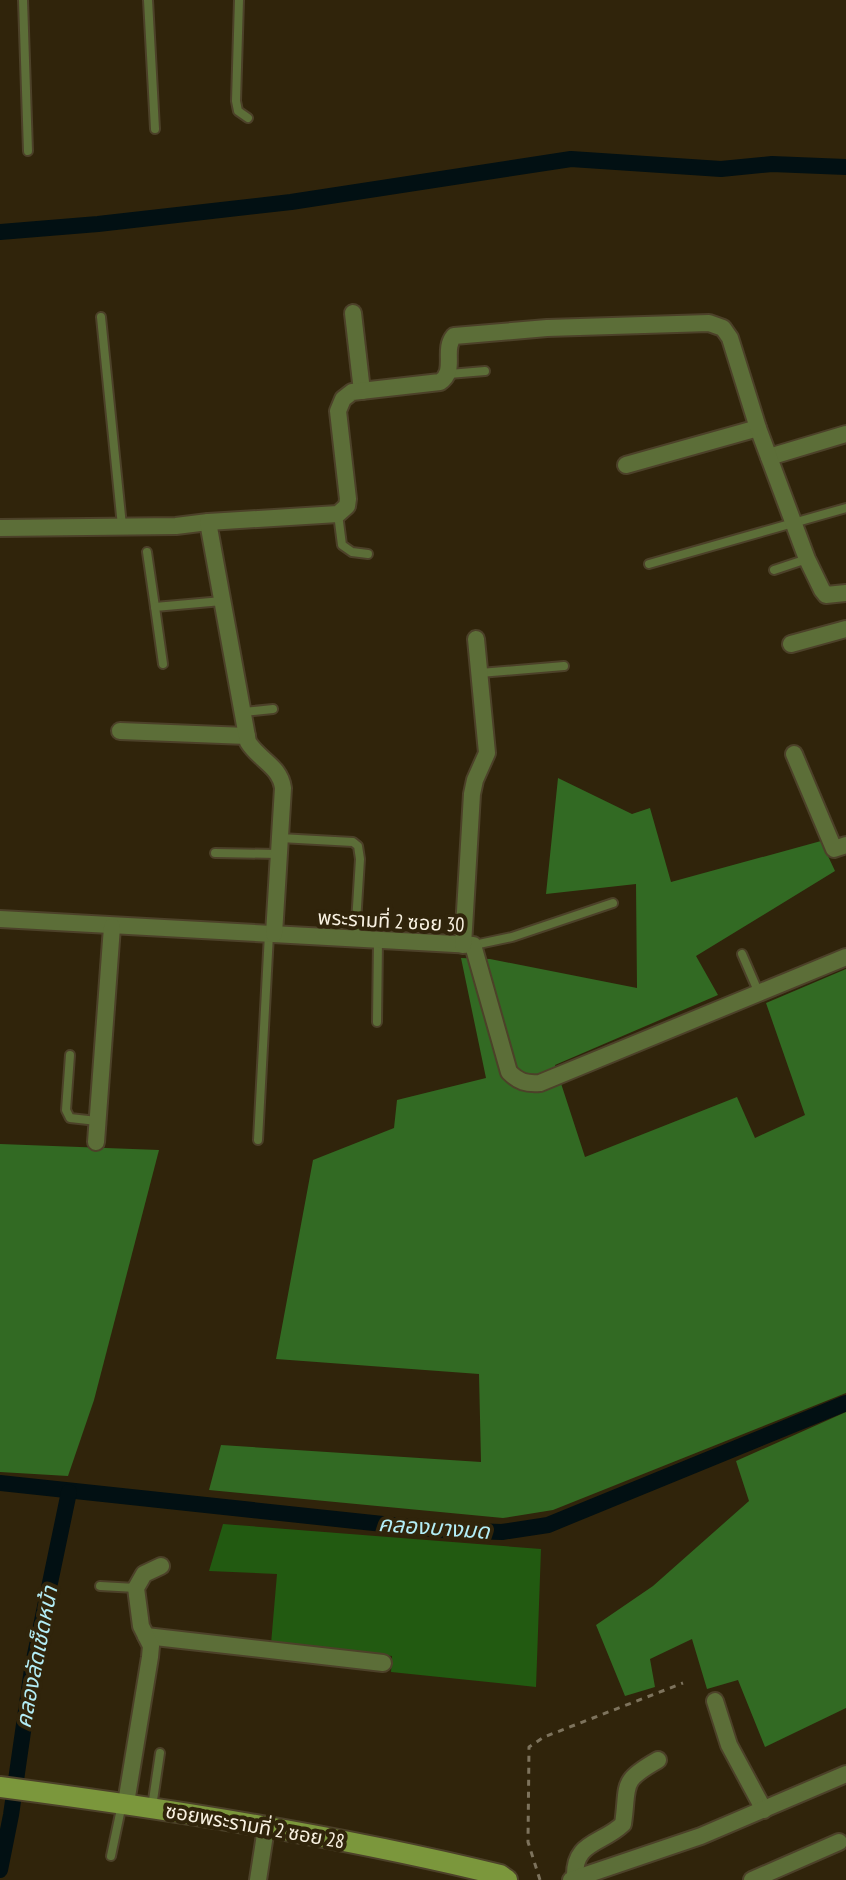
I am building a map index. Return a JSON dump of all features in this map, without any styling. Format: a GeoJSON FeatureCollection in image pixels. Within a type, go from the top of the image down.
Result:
{"type":"FeatureCollection","features":[{"type":"Feature","properties":{"kind":"street"},"geometry":{"type":"LineString","coordinates":[[353,313],[362,391]]}},
{"type":"Feature","properties":{"kind":"street"},"geometry":{"type":"LineString","coordinates":[[0,528],[122,526],[338,514],[347,506],[348,499],[338,411],[343,399],[352,392],[440,382],[449,374],[448,345],[454,336],[547,328],[709,323],[723,328],[730,338],[758,428],[807,559],[826,595],[846,593]]}},
{"type":"Feature","properties":{"kind":"street"},"geometry":{"type":"LineString","coordinates":[[626,465],[758,428]]}},
{"type":"Feature","properties":{"kind":"street"},"geometry":{"type":"LineString","coordinates":[[769,457],[846,434]]}},
{"type":"Feature","properties":{"kind":"street"},"geometry":{"type":"LineString","coordinates":[[208,522],[247,736],[254,751],[281,777],[283,788],[271,934]]}},
{"type":"Feature","properties":{"kind":"street"},"geometry":{"type":"LineString","coordinates":[[791,644],[846,629]]}},
{"type":"Feature","properties":{"kind":"street"},"geometry":{"type":"LineString","coordinates":[[468,945],[472,794],[487,753],[476,639]]}},
{"type":"Feature","properties":{"kind":"street"},"geometry":{"type":"LineString","coordinates":[[120,731],[247,736]]}},
{"type":"Feature","properties":{"kind":"street"},"geometry":{"type":"LineString","coordinates":[[794,754],[834,849],[846,845]]}},
{"type":"Feature","properties":{"kind":"street","name":"พระรามที่ 2 ซอย 30"},"geometry":{"type":"LineString","coordinates":[[0,919],[468,945],[509,1072],[527,1084],[540,1083],[846,957]]}},
{"type":"Feature","properties":{"kind":"street"},"geometry":{"type":"LineString","coordinates":[[96,1142],[112,927]]}},
{"type":"Feature","properties":{"kind":"street"},"geometry":{"type":"LineString","coordinates":[[124,1803],[151,1646],[141,1626],[136,1588],[144,1574],[161,1566]]}},
{"type":"Feature","properties":{"kind":"street"},"geometry":{"type":"LineString","coordinates":[[146,1636],[383,1663]]}},
{"type":"Feature","properties":{"kind":"street"},"geometry":{"type":"LineString","coordinates":[[715,1701],[729,1745],[764,1810]]}},
{"type":"Feature","properties":{"kind":"street"},"geometry":{"type":"LineString","coordinates":[[658,1760],[629,1780],[624,1794],[623,1824],[584,1848],[577,1857],[573,1879],[701,1836],[846,1774]]}},
{"type":"Feature","properties":{"kind":"street","name":"ซอยพระรามที่ 2 ซอย 28"},"geometry":{"type":"LineString","coordinates":[[0,1787],[124,1803],[400,1851],[500,1875],[507,1880]]}},
{"type":"Feature","properties":{"kind":"street"},"geometry":{"type":"LineString","coordinates":[[258,1880],[266,1828]]}},
{"type":"Feature","properties":{"kind":"street"},"geometry":{"type":"LineString","coordinates":[[752,1880],[839,1842]]}},
{"type":"Feature","properties":{"kind":"lane"},"geometry":{"type":"LineString","coordinates":[[23,0],[28,151]]}},
{"type":"Feature","properties":{"kind":"lane"},"geometry":{"type":"LineString","coordinates":[[148,0],[155,129]]}},
{"type":"Feature","properties":{"kind":"lane"},"geometry":{"type":"LineString","coordinates":[[239,0],[236,101],[238,111],[248,118]]}},
{"type":"Feature","properties":{"kind":"lane"},"geometry":{"type":"LineString","coordinates":[[101,317],[122,526]]}},
{"type":"Feature","properties":{"kind":"lane"},"geometry":{"type":"LineString","coordinates":[[449,374],[485,371]]}},
{"type":"Feature","properties":{"kind":"lane"},"geometry":{"type":"LineString","coordinates":[[649,564],[846,508]]}},
{"type":"Feature","properties":{"kind":"lane"},"geometry":{"type":"LineString","coordinates":[[338,514],[342,545],[352,552],[368,554]]}},
{"type":"Feature","properties":{"kind":"lane"},"geometry":{"type":"LineString","coordinates":[[147,552],[163,664]]}},
{"type":"Feature","properties":{"kind":"lane"},"geometry":{"type":"LineString","coordinates":[[774,570],[807,559]]}},
{"type":"Feature","properties":{"kind":"lane"},"geometry":{"type":"LineString","coordinates":[[155,607],[222,601]]}},
{"type":"Feature","properties":{"kind":"lane"},"geometry":{"type":"LineString","coordinates":[[480,673],[564,666]]}},
{"type":"Feature","properties":{"kind":"lane"},"geometry":{"type":"LineString","coordinates":[[243,712],[273,709]]}},
{"type":"Feature","properties":{"kind":"lane"},"geometry":{"type":"LineString","coordinates":[[215,853],[353,842],[358,846],[360,859],[355,939]]}},
{"type":"Feature","properties":{"kind":"lane"},"geometry":{"type":"LineString","coordinates":[[468,945],[512,937],[613,903]]}},
{"type":"Feature","properties":{"kind":"lane"},"geometry":{"type":"LineString","coordinates":[[258,1140],[271,934]]}},
{"type":"Feature","properties":{"kind":"lane"},"geometry":{"type":"LineString","coordinates":[[377,1022],[378,941]]}},
{"type":"Feature","properties":{"kind":"lane"},"geometry":{"type":"LineString","coordinates":[[742,954],[758,991]]}},
{"type":"Feature","properties":{"kind":"lane"},"geometry":{"type":"LineString","coordinates":[[70,1055],[68,1115],[70,1118],[98,1121]]}},
{"type":"Feature","properties":{"kind":"lane"},"geometry":{"type":"LineString","coordinates":[[100,1586],[136,1588]]}},
{"type":"Feature","properties":{"kind":"lane"},"geometry":{"type":"LineString","coordinates":[[152,1808],[160,1753]]}},
{"type":"Feature","properties":{"kind":"lane"},"geometry":{"type":"LineString","coordinates":[[111,1856],[124,1803]]}},
{"type":"Feature","properties":{"kind":"path"},"geometry":{"type":"LineString","coordinates":[[540,1880],[528,1842],[529,1747],[544,1737],[683,1683]]}},
{"type":"Feature","properties":{"kind":"green space"},"geometry":{"type":"Polygon","coordinates":[[[558,778],[632,814],[650,808],[671,882],[821,841],[835,871],[696,956],[718,995],[555,1065],[585,1157],[737,1097],[755,1138],[805,1115],[766,1003],[846,969],[846,1393],[553,1510],[503,1518],[209,1490],[221,1445],[481,1462],[479,1374],[276,1359],[313,1160],[394,1128],[397,1100],[486,1078],[461,958],[490,959],[637,988],[636,884],[546,894],[558,778]]]}},
{"type":"Feature","properties":{"kind":"green space"},"geometry":{"type":"Polygon","coordinates":[[[0,1144],[159,1150],[94,1400],[68,1476],[0,1472],[0,1144]]]}},
{"type":"Feature","properties":{"kind":"green space"},"geometry":{"type":"Polygon","coordinates":[[[846,1412],[846,1708],[765,1747],[738,1680],[707,1689],[692,1639],[650,1659],[655,1687],[625,1696],[596,1625],[653,1586],[749,1501],[736,1461],[846,1412]]]}},
{"type":"Feature","properties":{"kind":"green space"},"geometry":{"type":"Polygon","coordinates":[[[223,1524],[541,1549],[536,1687],[391,1672],[392,1656],[271,1644],[277,1574],[209,1571],[223,1524]]]}},
{"type":"Feature","properties":{"kind":"waterway"},"geometry":{"type":"LineString","coordinates":[[0,232],[291,202],[571,159],[721,169],[772,164],[846,167]]}},
{"type":"Feature","properties":{"kind":"waterway","name":"คลองบางมด"},"geometry":{"type":"LineString","coordinates":[[0,1483],[439,1530],[502,1532],[548,1525],[846,1403]]}},
{"type":"Feature","properties":{"kind":"waterway","name":"คลองลัดเช็ดหน้า"},"geometry":{"type":"LineString","coordinates":[[0,1870],[32,1669],[69,1492]]}}]}
